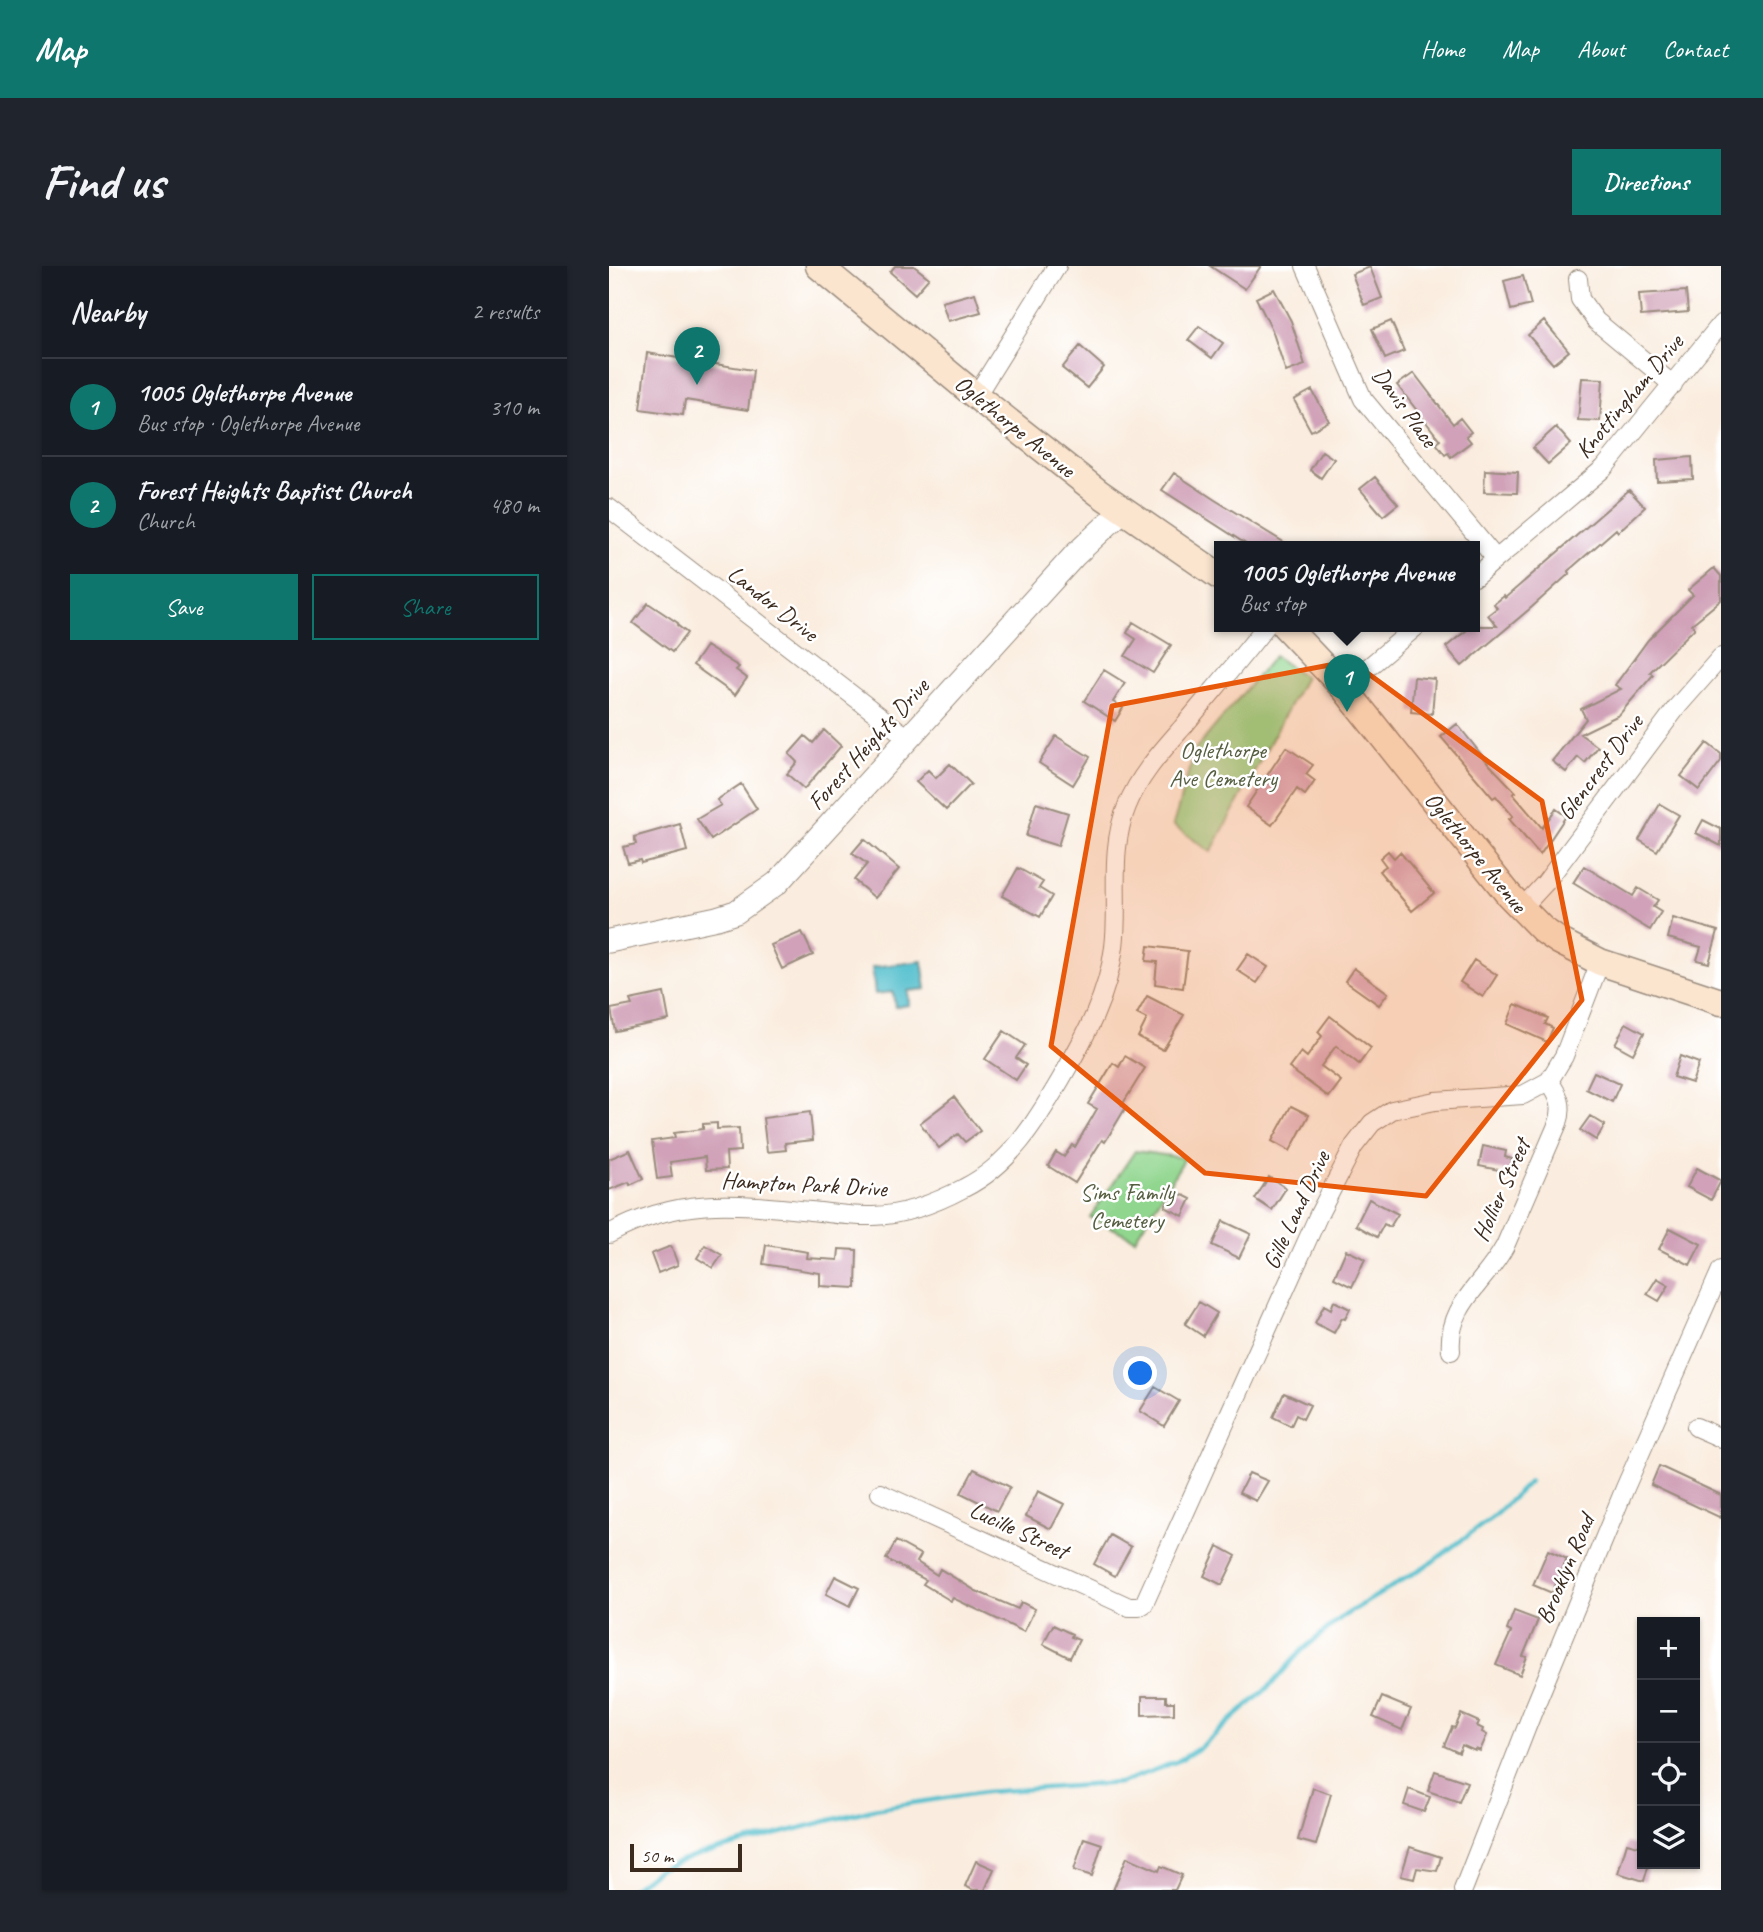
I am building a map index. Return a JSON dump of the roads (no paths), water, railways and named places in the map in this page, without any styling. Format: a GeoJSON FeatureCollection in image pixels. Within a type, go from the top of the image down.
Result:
{"type":"FeatureCollection","features":[{"type":"Feature","properties":{"kind":"main road","name":"Oglethorpe Avenue"},"geometry":{"type":"LineString","coordinates":[[819,266],[976,396],[1122,510],[1214,573]]}},
{"type":"Feature","properties":{"kind":"main road","name":"Oglethorpe Avenue"},"geometry":{"type":"LineString","coordinates":[[1292,632],[1344,688],[1521,909],[1559,942],[1600,961],[1721,1002]]}},
{"type":"Feature","properties":{"kind":"street"},"geometry":{"type":"LineString","coordinates":[[976,396],[1057,266]]}},
{"type":"Feature","properties":{"kind":"street","name":"Davis Place"},"geometry":{"type":"LineString","coordinates":[[1305,266],[1363,399],[1496,559]]}},
{"type":"Feature","properties":{"kind":"street"},"geometry":{"type":"LineString","coordinates":[[1578,278],[1580,299],[1596,321],[1673,385]]}},
{"type":"Feature","properties":{"kind":"street","name":"Knottingham Drive"},"geometry":{"type":"LineString","coordinates":[[1480,573],[1604,468],[1721,324]]}},
{"type":"Feature","properties":{"kind":"street","name":"Landor Drive"},"geometry":{"type":"LineString","coordinates":[[609,508],[908,738]]}},
{"type":"Feature","properties":{"kind":"street","name":"Forest Heights Drive"},"geometry":{"type":"LineString","coordinates":[[609,941],[736,912],[777,883],[1091,537],[1122,510]]}},
{"type":"Feature","properties":{"kind":"street","name":"Hampton Park Drive"},"geometry":{"type":"LineString","coordinates":[[609,1234],[672,1209],[701,1204],[751,1205],[849,1215],[894,1214],[921,1207],[967,1187],[1011,1153],[1042,1112],[1081,1044],[1104,993],[1114,944],[1116,847],[1128,802],[1152,764],[1261,632]]}},
{"type":"Feature","properties":{"kind":"street"},"geometry":{"type":"LineString","coordinates":[[1344,688],[1410,632]]}},
{"type":"Feature","properties":{"kind":"street","name":"Glencrest Drive"},"geometry":{"type":"LineString","coordinates":[[1521,909],[1546,882],[1677,707],[1721,657]]}},
{"type":"Feature","properties":{"kind":"street"},"geometry":{"type":"LineString","coordinates":[[1549,1081],[1564,1056],[1600,961]]}},
{"type":"Feature","properties":{"kind":"street","name":"Hollier Street"},"geometry":{"type":"LineString","coordinates":[[1451,1351],[1453,1322],[1471,1289],[1495,1263],[1505,1246],[1558,1123],[1561,1105],[1549,1081]]}},
{"type":"Feature","properties":{"kind":"street","name":"Gille Land Drive"},"geometry":{"type":"LineString","coordinates":[[1139,1607],[1147,1601],[1319,1214],[1345,1161],[1364,1132],[1381,1116],[1407,1106],[1444,1100],[1523,1095],[1549,1081]]}},
{"type":"Feature","properties":{"kind":"street","name":"Brooklyn Road"},"geometry":{"type":"LineString","coordinates":[[1463,1890],[1625,1488],[1721,1270]]}},
{"type":"Feature","properties":{"kind":"street"},"geometry":{"type":"LineString","coordinates":[[1696,1427],[1721,1438]]}},
{"type":"Feature","properties":{"kind":"street","name":"Lucille Street"},"geometry":{"type":"LineString","coordinates":[[880,1493],[1129,1607],[1139,1607]]}},
{"type":"Feature","properties":{"kind":"water"},"geometry":{"type":"Polygon","coordinates":[[[922,961],[926,989],[908,991],[909,1005],[895,1007],[893,992],[875,994],[872,967],[922,961]]]}},
{"type":"Feature","properties":{"kind":"waterway"},"geometry":{"type":"LineString","coordinates":[[631,1890],[657,1870],[698,1855],[873,1809],[985,1792],[1120,1783],[1178,1761],[1201,1747],[1272,1684],[1301,1651],[1342,1617],[1432,1562],[1494,1516],[1530,1481]]}},
{"type":"Feature","properties":{"kind":"place","name":"Forest Heights Baptist Church"},"geometry":{"type":"Point","coordinates":[697,385]}},
{"type":"Feature","properties":{"kind":"place","name":"1005 Oglethorpe Avenue"},"geometry":{"type":"Point","coordinates":[1347,712]}},
{"type":"Feature","properties":{"kind":"park label","name":"Oglethorpe Ave Cemetery"},"geometry":{"type":"Point","coordinates":[1223,764]}},
{"type":"Feature","properties":{"kind":"park label","name":"Sims Family Cemetery"},"geometry":{"type":"Point","coordinates":[1127,1206]}}]}
